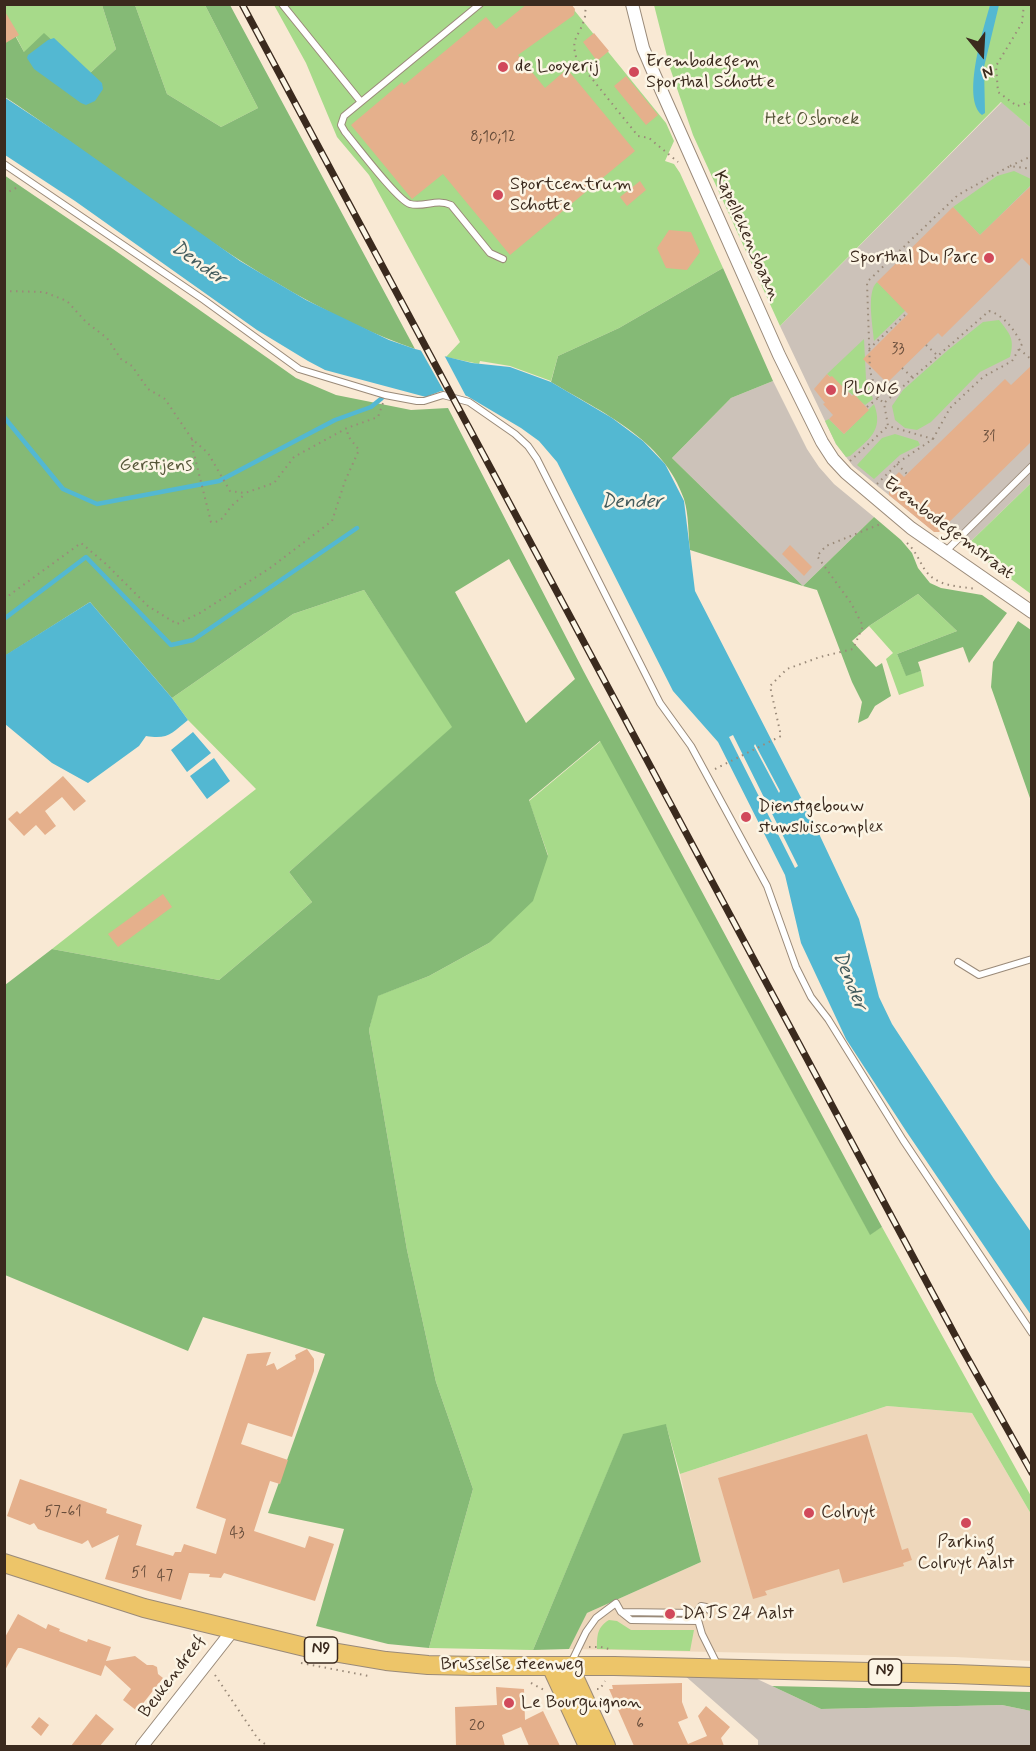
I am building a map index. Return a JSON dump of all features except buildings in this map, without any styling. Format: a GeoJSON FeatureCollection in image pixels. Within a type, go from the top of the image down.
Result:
{"type":"FeatureCollection","features":[{"type":"Feature","properties":{"kind":"main road","name":"Brusselse steenweg"},"geometry":{"type":"LineString","coordinates":[[4,1563],[144,1608],[309,1648],[386,1661],[428,1665],[569,1666],[1032,1677]]}},
{"type":"Feature","properties":{"kind":"main road"},"geometry":{"type":"LineString","coordinates":[[550,1666],[564,1691],[588,1746]]}},
{"type":"Feature","properties":{"kind":"main road"},"geometry":{"type":"LineString","coordinates":[[569,1666],[606,1746]]}},
{"type":"Feature","properties":{"kind":"street","name":"Kapellekensbaan"},"geometry":{"type":"LineString","coordinates":[[632,4],[654,76],[778,355],[822,442],[844,471]]}},
{"type":"Feature","properties":{"kind":"street","name":"Erembodegemstraat"},"geometry":{"type":"LineString","coordinates":[[844,471],[911,528],[1032,612]]}},
{"type":"Feature","properties":{"kind":"street","name":"Beukendreef"},"geometry":{"type":"LineString","coordinates":[[142,1746],[233,1630]]}},
{"type":"Feature","properties":{"kind":"lane"},"geometry":{"type":"LineString","coordinates":[[282,4],[360,102]]}},
{"type":"Feature","properties":{"kind":"lane"},"geometry":{"type":"LineString","coordinates":[[480,4],[360,102],[344,116],[341,125],[403,202],[419,205],[444,202],[451,205],[490,253],[503,259]]}},
{"type":"Feature","properties":{"kind":"lane"},"geometry":{"type":"LineString","coordinates":[[4,164],[204,300],[299,369],[385,395],[417,401],[443,395],[469,402],[515,434],[528,446],[537,459],[660,703],[691,746],[767,886],[796,967],[811,997],[828,1019],[903,1140],[1032,1333]]}},
{"type":"Feature","properties":{"kind":"lane"},"geometry":{"type":"LineString","coordinates":[[945,552],[1032,466]]}},
{"type":"Feature","properties":{"kind":"lane"},"geometry":{"type":"LineString","coordinates":[[958,962],[979,975],[1032,959]]}},
{"type":"Feature","properties":{"kind":"lane"},"geometry":{"type":"LineString","coordinates":[[569,1666],[586,1632],[596,1618],[616,1603],[621,1612],[631,1620],[698,1621]]}},
{"type":"Feature","properties":{"kind":"lane"},"geometry":{"type":"LineString","coordinates":[[709,1610],[701,1606],[696,1613],[719,1669]]}},
{"type":"Feature","properties":{"kind":"lane"},"geometry":{"type":"LineString","coordinates":[[621,1612],[696,1613]]}},
{"type":"Feature","properties":{"kind":"path"},"geometry":{"type":"LineString","coordinates":[[585,4],[585,20],[574,40],[573,48],[577,60],[638,136],[649,138],[680,164]]}},
{"type":"Feature","properties":{"kind":"path"},"geometry":{"type":"LineString","coordinates":[[1024,4],[1022,23],[996,66],[999,92],[1017,106],[1032,102]]}},
{"type":"Feature","properties":{"kind":"path"},"geometry":{"type":"LineString","coordinates":[[888,426],[884,403],[878,398],[870,371],[867,282],[958,195],[1032,156]]}},
{"type":"Feature","properties":{"kind":"path"},"geometry":{"type":"LineString","coordinates":[[1010,166],[1032,169]]}},
{"type":"Feature","properties":{"kind":"path"},"geometry":{"type":"LineString","coordinates":[[4,194],[18,188],[25,178]]}},
{"type":"Feature","properties":{"kind":"path"},"geometry":{"type":"LineString","coordinates":[[4,291],[44,292],[67,301],[86,322],[107,338],[121,359],[132,366],[148,389],[165,399],[192,439],[208,453],[230,491],[245,493]]}},
{"type":"Feature","properties":{"kind":"path"},"geometry":{"type":"LineString","coordinates":[[869,492],[897,464],[933,439],[950,408],[983,377],[1012,361],[1022,344],[1012,328],[997,314],[989,311],[884,403]]}},
{"type":"Feature","properties":{"kind":"path"},"geometry":{"type":"LineString","coordinates":[[869,349],[906,314]]}},
{"type":"Feature","properties":{"kind":"path"},"geometry":{"type":"LineString","coordinates":[[926,345],[938,356]]}},
{"type":"Feature","properties":{"kind":"path"},"geometry":{"type":"LineString","coordinates":[[1019,349],[1032,360]]}},
{"type":"Feature","properties":{"kind":"path"},"geometry":{"type":"LineString","coordinates":[[902,368],[913,378]]}},
{"type":"Feature","properties":{"kind":"path"},"geometry":{"type":"LineString","coordinates":[[192,439],[209,519],[216,523],[245,493],[274,483],[294,457],[347,428],[378,417],[385,395]]}},
{"type":"Feature","properties":{"kind":"path"},"geometry":{"type":"LineString","coordinates":[[867,407],[878,398]]}},
{"type":"Feature","properties":{"kind":"path"},"geometry":{"type":"LineString","coordinates":[[844,471],[888,426]]}},
{"type":"Feature","properties":{"kind":"path"},"geometry":{"type":"LineString","coordinates":[[888,426],[933,439]]}},
{"type":"Feature","properties":{"kind":"path"},"geometry":{"type":"LineString","coordinates":[[4,599],[81,543],[106,564],[148,606],[177,624],[200,613],[270,568],[332,521],[345,481],[359,450],[348,436],[347,428]]}},
{"type":"Feature","properties":{"kind":"path"},"geometry":{"type":"LineString","coordinates":[[897,464],[907,474]]}},
{"type":"Feature","properties":{"kind":"path"},"geometry":{"type":"LineString","coordinates":[[706,773],[781,736],[770,686],[787,669],[820,657],[853,650],[863,626],[851,603],[817,556],[826,546],[886,522]]}},
{"type":"Feature","properties":{"kind":"path"},"geometry":{"type":"LineString","coordinates":[[207,1663],[258,1739],[268,1746]]}},
{"type":"Feature","properties":{"kind":"shaded area"},"geometry":{"type":"Polygon","coordinates":[[[1002,102],[1031,128],[1031,483],[966,546],[941,528],[932,530],[853,466],[836,444],[780,326],[1002,102]]]}},
{"type":"Feature","properties":{"kind":"shaded area"},"geometry":{"type":"Polygon","coordinates":[[[773,381],[807,449],[819,467],[834,484],[874,517],[803,586],[672,458],[731,398],[773,381]]]}},
{"type":"Feature","properties":{"kind":"shaded area"},"geometry":{"type":"Polygon","coordinates":[[[887,1406],[972,1413],[1031,1514],[1031,1661],[955,1657],[569,1649],[587,1613],[701,1562],[680,1474],[887,1406]]]}},
{"type":"Feature","properties":{"kind":"shaded area"},"geometry":{"type":"Polygon","coordinates":[[[675,1667],[738,1670],[821,1709],[1002,1705],[1031,1711],[1031,1746],[758,1746],[758,1740],[675,1667]]]}},
{"type":"Feature","properties":{"kind":"green space"},"geometry":{"type":"Polygon","coordinates":[[[4,5],[102,5],[116,49],[89,74],[24,52],[5,15],[4,5]]]}},
{"type":"Feature","properties":{"kind":"green space"},"geometry":{"type":"Polygon","coordinates":[[[102,5],[135,5],[167,94],[221,127],[258,108],[205,5],[230,5],[415,349],[359,326],[254,269],[203,236],[5,97],[5,31],[11,28],[24,52],[44,33],[89,74],[116,49],[102,5]]]}},
{"type":"Feature","properties":{"kind":"green space"},"geometry":{"type":"Polygon","coordinates":[[[135,5],[205,5],[258,108],[221,127],[167,94],[135,5]]]}},
{"type":"Feature","properties":{"kind":"green space","name":"Sportcentrum Schotte"},"geometry":{"type":"Polygon","coordinates":[[[274,5],[570,5],[666,123],[674,141],[665,161],[674,164],[680,173],[723,268],[619,328],[558,356],[551,381],[510,366],[480,361],[479,364],[446,357],[460,342],[369,175],[337,137],[306,63],[274,5]]]}},
{"type":"Feature","properties":{"kind":"green space","name":"Het Osbroek"},"geometry":{"type":"Polygon","coordinates":[[[654,5],[1031,5],[1031,128],[1001,102],[780,326],[693,135],[670,68],[654,5]]]}},
{"type":"Feature","properties":{"kind":"green space"},"geometry":{"type":"Polygon","coordinates":[[[1014,171],[1031,179],[1031,185],[980,235],[953,207],[997,176],[1014,171]]]}},
{"type":"Feature","properties":{"kind":"green space","name":"Gerstjens"},"geometry":{"type":"Polygon","coordinates":[[[4,175],[296,378],[336,395],[411,410],[448,408],[584,672],[882,1227],[870,1235],[600,741],[529,800],[548,856],[533,901],[489,943],[429,976],[378,996],[369,1030],[407,1250],[436,1382],[473,1489],[429,1648],[388,1644],[316,1626],[344,1529],[268,1513],[325,1354],[203,1317],[188,1351],[5,1275],[5,985],[52,949],[219,980],[312,902],[289,872],[452,727],[364,590],[293,614],[172,698],[90,602],[5,656],[4,175]],[[509,559],[455,592],[526,723],[575,679],[509,559]]]}},
{"type":"Feature","properties":{"kind":"green space"},"geometry":{"type":"Polygon","coordinates":[[[723,268],[773,381],[731,398],[672,458],[803,586],[690,550],[684,499],[675,478],[662,460],[629,429],[551,382],[558,356],[619,328],[723,268]]]}},
{"type":"Feature","properties":{"kind":"green space"},"geometry":{"type":"Polygon","coordinates":[[[877,282],[906,310],[874,341],[871,301],[877,282]]]}},
{"type":"Feature","properties":{"kind":"green space"},"geometry":{"type":"Polygon","coordinates":[[[999,320],[1010,337],[1012,346],[1010,357],[980,372],[931,422],[917,430],[905,428],[895,420],[892,406],[903,390],[983,322],[999,320]]]}},
{"type":"Feature","properties":{"kind":"green space"},"geometry":{"type":"Polygon","coordinates":[[[864,339],[866,379],[873,399],[865,405],[827,374],[864,339]]]}},
{"type":"Feature","properties":{"kind":"green space"},"geometry":{"type":"Polygon","coordinates":[[[874,404],[877,421],[873,434],[863,445],[846,457],[836,444],[825,421],[829,419],[844,434],[874,404]]]}},
{"type":"Feature","properties":{"kind":"green space"},"geometry":{"type":"Polygon","coordinates":[[[895,434],[918,441],[920,445],[900,455],[874,479],[857,465],[882,438],[895,434]]]}},
{"type":"Feature","properties":{"kind":"green space"},"geometry":{"type":"Polygon","coordinates":[[[1031,483],[1031,594],[966,546],[1031,483]]]}},
{"type":"Feature","properties":{"kind":"green space"},"geometry":{"type":"Polygon","coordinates":[[[874,517],[901,540],[912,553],[918,568],[930,583],[941,588],[982,595],[1007,613],[969,663],[963,647],[918,662],[921,671],[906,676],[897,654],[957,631],[918,594],[869,626],[852,641],[876,667],[882,663],[891,696],[875,706],[868,718],[858,723],[862,702],[852,682],[817,590],[803,586],[874,517]]]}},
{"type":"Feature","properties":{"kind":"green space"},"geometry":{"type":"Polygon","coordinates":[[[364,590],[453,727],[289,872],[312,902],[219,980],[52,949],[256,789],[188,720],[172,698],[293,614],[364,590]]]}},
{"type":"Feature","properties":{"kind":"green space"},"geometry":{"type":"Polygon","coordinates":[[[918,594],[957,631],[897,654],[906,675],[921,671],[924,686],[899,695],[886,659],[893,653],[869,626],[918,594]]]}},
{"type":"Feature","properties":{"kind":"green space"},"geometry":{"type":"Polygon","coordinates":[[[1018,621],[1031,630],[1031,801],[991,687],[993,662],[1018,621]]]}},
{"type":"Feature","properties":{"kind":"green space"},"geometry":{"type":"Polygon","coordinates":[[[601,741],[870,1234],[882,1227],[1031,1496],[1031,1514],[972,1413],[887,1406],[680,1474],[666,1425],[623,1435],[533,1650],[429,1648],[473,1489],[436,1382],[407,1250],[369,1030],[377,996],[429,976],[489,943],[548,855],[529,801],[601,741]]]}},
{"type":"Feature","properties":{"kind":"green space"},"geometry":{"type":"Polygon","coordinates":[[[666,1424],[701,1562],[587,1613],[569,1649],[533,1650],[623,1434],[666,1424]]]}},
{"type":"Feature","properties":{"kind":"green space"},"geometry":{"type":"Polygon","coordinates":[[[609,1620],[617,1621],[631,1630],[694,1630],[690,1651],[597,1649],[598,1632],[609,1620]]]}},
{"type":"Feature","properties":{"kind":"green space"},"geometry":{"type":"Polygon","coordinates":[[[772,1686],[1031,1692],[1031,1711],[1002,1705],[821,1709],[772,1686]]]}},
{"type":"Feature","properties":{"kind":"water"},"geometry":{"type":"Polygon","coordinates":[[[990,5],[999,5],[984,67],[985,113],[982,115],[976,107],[974,79],[979,45],[990,5]]]}},
{"type":"Feature","properties":{"kind":"water"},"geometry":{"type":"Polygon","coordinates":[[[54,38],[102,83],[103,89],[95,101],[86,105],[81,103],[34,69],[27,58],[28,55],[54,38]]]}},
{"type":"Feature","properties":{"kind":"water","name":"Dender"},"geometry":{"type":"Polygon","coordinates":[[[4,97],[240,261],[306,300],[389,340],[415,349],[472,363],[510,367],[551,382],[612,418],[643,441],[665,464],[684,501],[695,591],[813,821],[859,919],[879,997],[892,1024],[1031,1232],[1031,1315],[846,1039],[801,943],[785,875],[718,742],[673,691],[557,462],[539,441],[467,396],[441,391],[426,397],[325,370],[308,361],[257,330],[75,201],[5,155],[4,97]],[[733,735],[729,737],[795,868],[798,866],[733,735]],[[755,744],[754,746],[779,793],[780,791],[755,744]]]}},
{"type":"Feature","properties":{"kind":"water"},"geometry":{"type":"Polygon","coordinates":[[[90,602],[188,720],[165,736],[146,736],[139,746],[88,783],[52,763],[5,724],[4,656],[90,602]]]}},
{"type":"Feature","properties":{"kind":"water"},"geometry":{"type":"Polygon","coordinates":[[[193,732],[211,753],[187,772],[171,750],[193,732]]]}},
{"type":"Feature","properties":{"kind":"water"},"geometry":{"type":"Polygon","coordinates":[[[214,758],[230,781],[207,799],[190,776],[214,758]]]}},
{"type":"Feature","properties":{"kind":"pier"},"geometry":{"type":"Polygon","coordinates":[[[419,347],[443,353],[468,400],[446,395],[419,347]]]}},
{"type":"Feature","properties":{"kind":"waterway"},"geometry":{"type":"LineString","coordinates":[[4,417],[63,489],[97,504],[219,481],[335,420],[371,407],[382,398]]}},
{"type":"Feature","properties":{"kind":"waterway"},"geometry":{"type":"LineString","coordinates":[[4,619],[86,557],[171,645],[193,640],[357,528]]}},
{"type":"Feature","properties":{"kind":"railway"},"geometry":{"type":"LineString","coordinates":[[242,4],[963,1350],[1032,1473]]}},
{"type":"Feature","properties":{"kind":"place","name":"de Looyerij"},"geometry":{"type":"Point","coordinates":[503,67]}},
{"type":"Feature","properties":{"kind":"place","name":"Erembodegem Sporthal Schotte"},"geometry":{"type":"Point","coordinates":[634,72]}},
{"type":"Feature","properties":{"kind":"place","name":"Sportcentrum Schotte"},"geometry":{"type":"Point","coordinates":[498,195]}},
{"type":"Feature","properties":{"kind":"place","name":"Sporthal Du Parc"},"geometry":{"type":"Point","coordinates":[989,258]}},
{"type":"Feature","properties":{"kind":"place","name":"PLONG"},"geometry":{"type":"Point","coordinates":[831,390]}},
{"type":"Feature","properties":{"kind":"place","name":"Dienstgebouw stuwsluiscomplex"},"geometry":{"type":"Point","coordinates":[746,817]}},
{"type":"Feature","properties":{"kind":"place","name":"Colruyt"},"geometry":{"type":"Point","coordinates":[809,1513]}},
{"type":"Feature","properties":{"kind":"place","name":"Parking Colruyt Aalst"},"geometry":{"type":"Point","coordinates":[966,1523]}},
{"type":"Feature","properties":{"kind":"place","name":"DATS 24 Aalst"},"geometry":{"type":"Point","coordinates":[670,1614]}},
{"type":"Feature","properties":{"kind":"place","name":"Le Bourguignon"},"geometry":{"type":"Point","coordinates":[509,1703]}}]}
